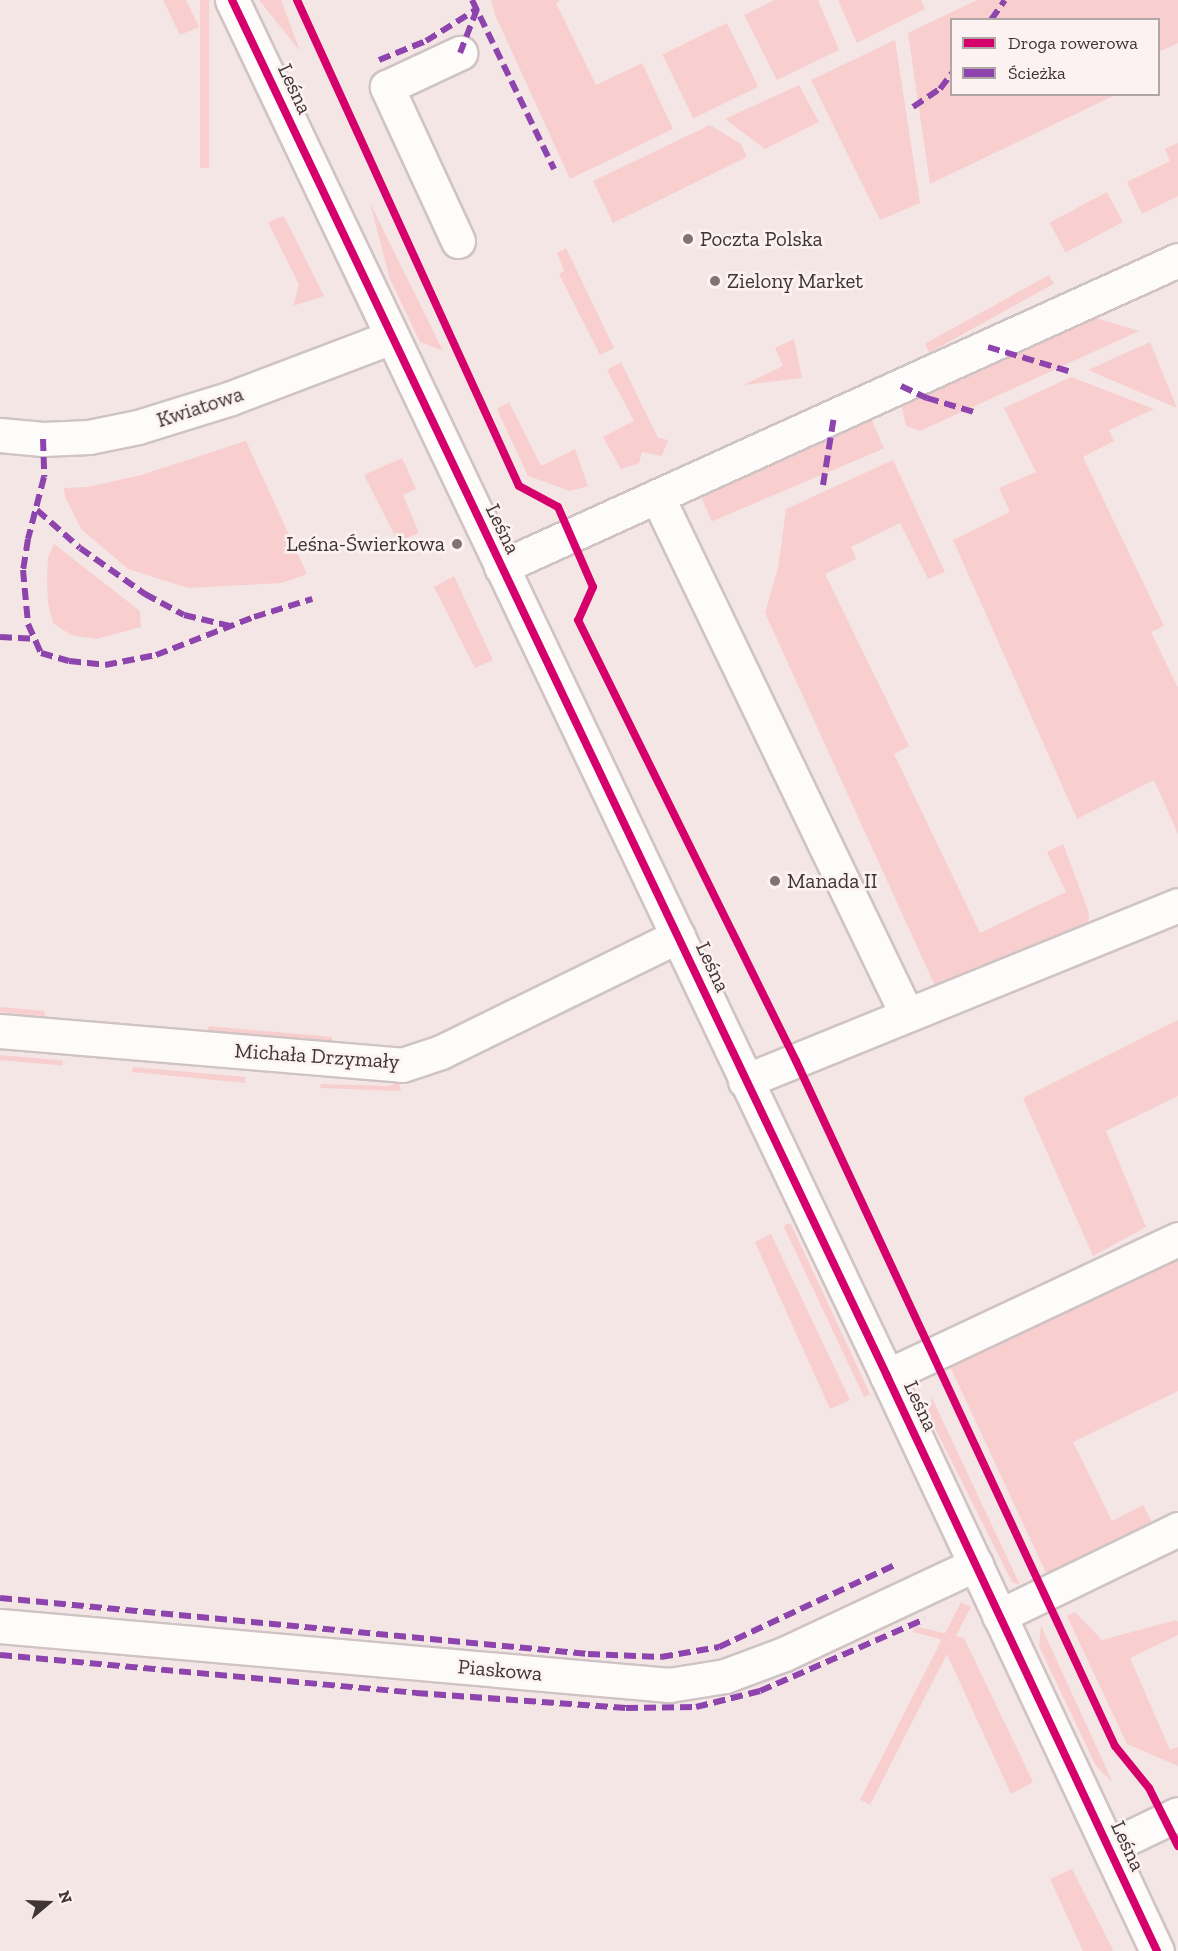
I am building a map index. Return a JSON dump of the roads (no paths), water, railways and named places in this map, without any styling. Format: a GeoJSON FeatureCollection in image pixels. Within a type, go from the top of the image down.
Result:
{"type":"FeatureCollection","features":[{"type":"Feature","properties":{"kind":"street","name":"Leśna"},"geometry":{"type":"LineString","coordinates":[[232,0],[887,1376],[1157,1951]]}},
{"type":"Feature","properties":{"kind":"street"},"geometry":{"type":"LineString","coordinates":[[458,241],[387,87],[460,52]]}},
{"type":"Feature","properties":{"kind":"street"},"geometry":{"type":"LineString","coordinates":[[501,567],[1178,260]]}},
{"type":"Feature","properties":{"kind":"street","name":"Kwiatowa"},"geometry":{"type":"LineString","coordinates":[[0,435],[43,439],[89,437],[138,427],[231,398],[392,338]]}},
{"type":"Feature","properties":{"kind":"street"},"geometry":{"type":"LineString","coordinates":[[657,496],[907,1015]]}},
{"type":"Feature","properties":{"kind":"street"},"geometry":{"type":"LineString","coordinates":[[745,1081],[1178,904]]}},
{"type":"Feature","properties":{"kind":"street","name":"Michała Drzymały"},"geometry":{"type":"LineString","coordinates":[[0,1031],[402,1065],[441,1052],[678,936]]}},
{"type":"Feature","properties":{"kind":"street"},"geometry":{"type":"LineString","coordinates":[[887,1376],[1178,1239]]}},
{"type":"Feature","properties":{"kind":"street"},"geometry":{"type":"LineString","coordinates":[[999,1616],[1178,1529]]}},
{"type":"Feature","properties":{"kind":"street","name":"Piaskowa"},"geometry":{"type":"LineString","coordinates":[[0,1626],[669,1685],[725,1676],[784,1654],[976,1564]]}},
{"type":"Feature","properties":{"kind":"street"},"geometry":{"type":"LineString","coordinates":[[1109,1847],[1178,1814]]}},
{"type":"Feature","properties":{"kind":"place","name":"Poczta Polska"},"geometry":{"type":"Point","coordinates":[688,239]}},
{"type":"Feature","properties":{"kind":"place","name":"Zielony Market"},"geometry":{"type":"Point","coordinates":[715,281]}},
{"type":"Feature","properties":{"kind":"place","name":"Leśna-Świerkowa"},"geometry":{"type":"Point","coordinates":[457,544]}},
{"type":"Feature","properties":{"kind":"place","name":"Manada II"},"geometry":{"type":"Point","coordinates":[775,881]}}]}
